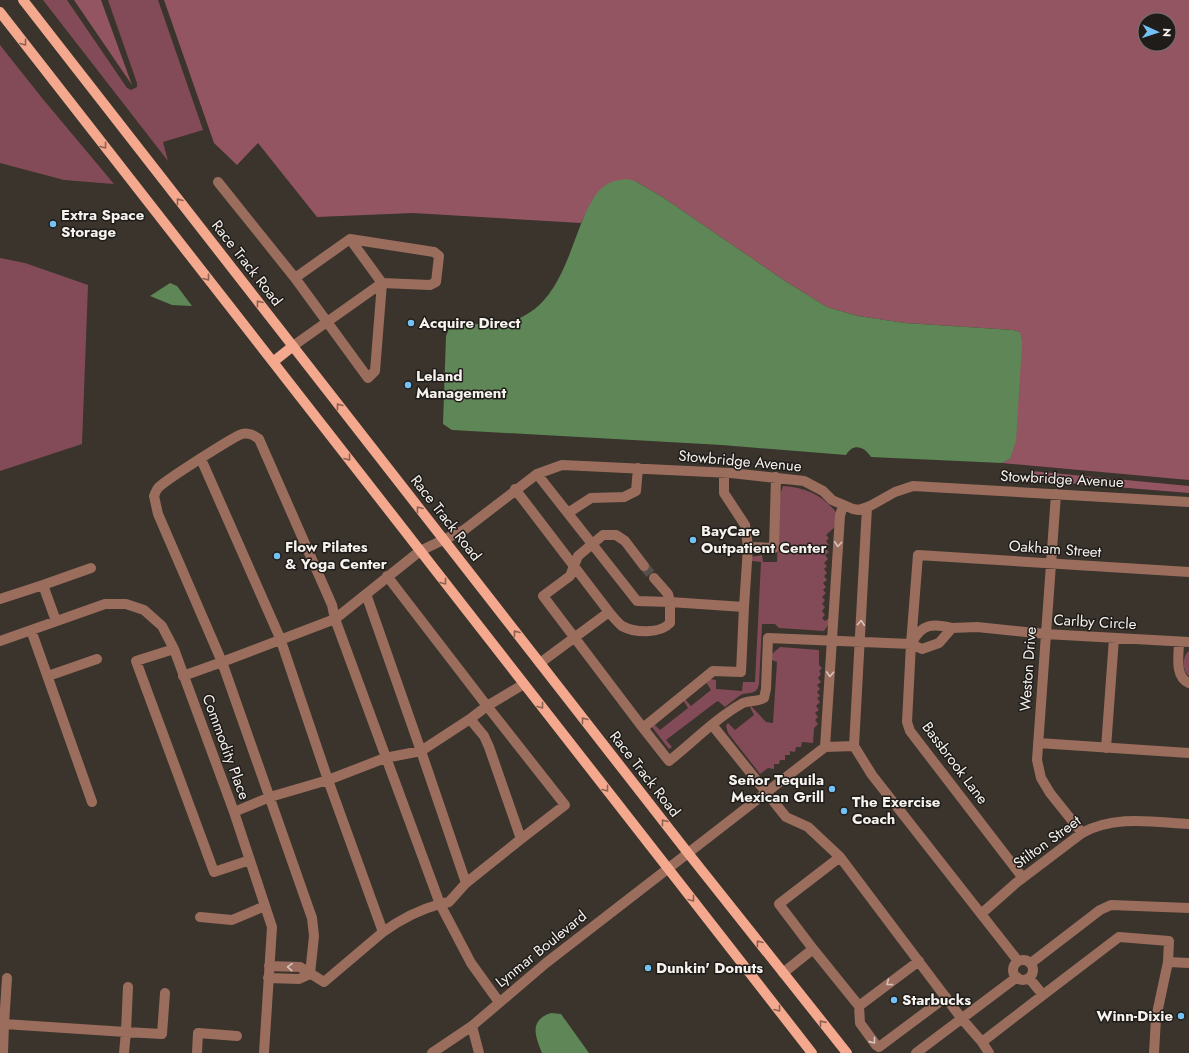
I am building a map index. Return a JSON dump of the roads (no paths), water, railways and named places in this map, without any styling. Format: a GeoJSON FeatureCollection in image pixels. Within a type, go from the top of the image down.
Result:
{"type":"FeatureCollection","features":[{"type":"Feature","properties":{"kind":"main road","name":"Race Track Road"},"geometry":{"type":"LineString","coordinates":[[23,0],[688,853],[847,1053]]}},
{"type":"Feature","properties":{"kind":"main road"},"geometry":{"type":"LineString","coordinates":[[0,12],[812,1053]]}},
{"type":"Feature","properties":{"kind":"main road"},"geometry":{"type":"LineString","coordinates":[[273,362],[293,346]]}},
{"type":"Feature","properties":{"kind":"street"},"geometry":{"type":"LineString","coordinates":[[218,182],[295,278],[368,378],[375,371],[382,283],[350,239]]}},
{"type":"Feature","properties":{"kind":"street"},"geometry":{"type":"LineString","coordinates":[[293,346],[326,321],[382,283],[430,285],[436,282],[439,256],[434,252],[350,239],[295,278]]}},
{"type":"Feature","properties":{"kind":"street"},"geometry":{"type":"LineString","coordinates":[[310,974],[314,936],[312,918],[222,662],[158,514],[154,496],[162,485],[201,459],[244,434],[252,434],[259,439],[332,605],[335,619],[385,758],[440,904],[471,963],[499,1002]]}},
{"type":"Feature","properties":{"kind":"street"},"geometry":{"type":"LineString","coordinates":[[201,459],[280,638],[328,780],[383,932]]}},
{"type":"Feature","properties":{"kind":"street","name":"Stowbridge Avenue"},"geometry":{"type":"LineString","coordinates":[[184,676],[280,638],[335,619],[420,551],[464,530],[515,489],[537,474],[562,465],[724,473],[804,481],[823,491],[832,500],[852,509],[859,510],[895,492],[914,486],[1189,502]]}},
{"type":"Feature","properties":{"kind":"street"},"geometry":{"type":"LineString","coordinates":[[568,513],[591,498],[624,497],[636,491],[638,468]]}},
{"type":"Feature","properties":{"kind":"street"},"geometry":{"type":"LineString","coordinates":[[643,728],[713,671],[740,672],[748,547],[745,525],[724,493],[724,473]]}},
{"type":"Feature","properties":{"kind":"street"},"geometry":{"type":"LineString","coordinates":[[537,474],[637,601],[744,607]]}},
{"type":"Feature","properties":{"kind":"street"},"geometry":{"type":"LineString","coordinates":[[748,547],[774,548],[776,477]]}},
{"type":"Feature","properties":{"kind":"street"},"geometry":{"type":"LineString","coordinates":[[515,489],[575,565],[609,612],[617,622],[626,628],[657,630],[665,629],[670,622],[670,602],[668,594],[654,578]]}},
{"type":"Feature","properties":{"kind":"street","name":"Weston Drive"},"geometry":{"type":"LineString","coordinates":[[1056,494],[1037,760],[1041,778],[1050,793],[1082,833]]}},
{"type":"Feature","properties":{"kind":"street"},"geometry":{"type":"LineString","coordinates":[[843,505],[840,516],[825,747],[854,746]]}},
{"type":"Feature","properties":{"kind":"street"},"geometry":{"type":"LineString","coordinates":[[867,507],[854,746],[872,775],[1018,961]]}},
{"type":"Feature","properties":{"kind":"street"},"geometry":{"type":"LineString","coordinates":[[644,566],[625,541],[616,535],[603,535],[578,556],[570,576],[543,596],[669,761],[745,702],[759,701],[764,698],[766,689],[768,638],[832,642],[911,644],[922,649],[939,643],[952,628]]}},
{"type":"Feature","properties":{"kind":"street","name":"Oakham Street"},"geometry":{"type":"LineString","coordinates":[[918,555],[1189,572]]}},
{"type":"Feature","properties":{"kind":"street","name":"Bassbrook Lane"},"geometry":{"type":"LineString","coordinates":[[918,555],[907,722],[910,731],[1023,878]]}},
{"type":"Feature","properties":{"kind":"street"},"geometry":{"type":"LineString","coordinates":[[0,599],[91,568]]}},
{"type":"Feature","properties":{"kind":"street"},"geometry":{"type":"LineString","coordinates":[[269,966],[300,967],[324,982],[383,932],[402,918],[424,908],[449,902],[466,883],[565,805],[387,576]]}},
{"type":"Feature","properties":{"kind":"street"},"geometry":{"type":"LineString","coordinates":[[43,585],[56,621]]}},
{"type":"Feature","properties":{"kind":"street"},"geometry":{"type":"LineString","coordinates":[[366,594],[466,883]]}},
{"type":"Feature","properties":{"kind":"street","name":"Commodity Place"},"geometry":{"type":"LineString","coordinates":[[0,641],[105,604],[126,604],[144,610],[162,626],[174,649],[234,812],[272,927],[264,1053]]}},
{"type":"Feature","properties":{"kind":"street"},"geometry":{"type":"LineString","coordinates":[[540,663],[609,612]]}},
{"type":"Feature","properties":{"kind":"street","name":"Carlby Circle"},"geometry":{"type":"LineString","coordinates":[[911,644],[920,630],[928,626],[936,625],[952,628],[977,628],[1045,634],[1184,642]]}},
{"type":"Feature","properties":{"kind":"street"},"geometry":{"type":"LineString","coordinates":[[31,630],[92,802]]}},
{"type":"Feature","properties":{"kind":"street"},"geometry":{"type":"LineString","coordinates":[[1106,748],[1114,638]]}},
{"type":"Feature","properties":{"kind":"street"},"geometry":{"type":"LineString","coordinates":[[1184,642],[1179,667],[1182,676],[1189,683]]}},
{"type":"Feature","properties":{"kind":"street"},"geometry":{"type":"LineString","coordinates":[[174,649],[136,661],[214,872],[250,860]]}},
{"type":"Feature","properties":{"kind":"street"},"geometry":{"type":"LineString","coordinates":[[48,676],[97,659]]}},
{"type":"Feature","properties":{"kind":"street"},"geometry":{"type":"LineString","coordinates":[[234,812],[270,797],[328,780],[385,758],[421,751],[487,706],[524,684]]}},
{"type":"Feature","properties":{"kind":"street"},"geometry":{"type":"LineString","coordinates":[[470,719],[484,736],[489,747],[521,839]]}},
{"type":"Feature","properties":{"kind":"street"},"geometry":{"type":"LineString","coordinates":[[713,726],[786,817],[808,827],[840,857],[989,1053]]}},
{"type":"Feature","properties":{"kind":"street"},"geometry":{"type":"LineString","coordinates":[[1038,743],[1189,753]]}},
{"type":"Feature","properties":{"kind":"street","name":"Lynmar Boulevard"},"geometry":{"type":"LineString","coordinates":[[432,1053],[472,1026],[499,1002],[668,868],[825,747]]}},
{"type":"Feature","properties":{"kind":"street","name":"Stilton Street"},"geometry":{"type":"LineString","coordinates":[[981,914],[1023,878],[1082,833],[1094,827],[1110,822],[1130,821],[1189,824]]}},
{"type":"Feature","properties":{"kind":"street"},"geometry":{"type":"LineString","coordinates":[[840,857],[779,904],[859,1006],[860,1023],[876,1045],[879,1047],[946,997]]}},
{"type":"Feature","properties":{"kind":"street"},"geometry":{"type":"LineString","coordinates":[[1031,963],[1100,910],[1111,905],[1189,908]]}},
{"type":"Feature","properties":{"kind":"street"},"geometry":{"type":"LineString","coordinates":[[200,917],[232,920],[265,906]]}},
{"type":"Feature","properties":{"kind":"street"},"geometry":{"type":"LineString","coordinates":[[982,1042],[1119,937],[1169,941],[1168,962],[1156,1018],[1154,1053]]}},
{"type":"Feature","properties":{"kind":"street"},"geometry":{"type":"LineString","coordinates":[[783,973],[814,949]]}},
{"type":"Feature","properties":{"kind":"street"},"geometry":{"type":"LineString","coordinates":[[1026,960],[1031,963],[1034,970],[1029,978],[1022,980],[1017,977],[1014,967],[1018,961],[1026,960]]}},
{"type":"Feature","properties":{"kind":"street"},"geometry":{"type":"LineString","coordinates":[[859,1006],[919,961]]}},
{"type":"Feature","properties":{"kind":"street"},"geometry":{"type":"LineString","coordinates":[[1168,962],[1189,963]]}},
{"type":"Feature","properties":{"kind":"street"},"geometry":{"type":"LineString","coordinates":[[268,978],[299,979],[310,974]]}},
{"type":"Feature","properties":{"kind":"street"},"geometry":{"type":"LineString","coordinates":[[916,1053],[1017,977]]}},
{"type":"Feature","properties":{"kind":"street"},"geometry":{"type":"LineString","coordinates":[[2,1053],[2,1024],[8,978]]}},
{"type":"Feature","properties":{"kind":"street"},"geometry":{"type":"LineString","coordinates":[[1029,978],[1043,995]]}},
{"type":"Feature","properties":{"kind":"street"},"geometry":{"type":"LineString","coordinates":[[124,1053],[128,987]]}},
{"type":"Feature","properties":{"kind":"street"},"geometry":{"type":"LineString","coordinates":[[2,1024],[162,1034],[165,993]]}},
{"type":"Feature","properties":{"kind":"street"},"geometry":{"type":"LineString","coordinates":[[472,1026],[479,1053]]}},
{"type":"Feature","properties":{"kind":"street"},"geometry":{"type":"LineString","coordinates":[[197,1053],[198,1033],[237,1036]]}},
{"type":"Feature","properties":{"kind":"tunnel"},"geometry":{"type":"LineString","coordinates":[[644,566],[654,578]]}},
{"type":"Feature","properties":{"kind":"place","name":"Extra Space Storage"},"geometry":{"type":"Point","coordinates":[53,224]}},
{"type":"Feature","properties":{"kind":"place","name":"Acquire Direct"},"geometry":{"type":"Point","coordinates":[411,323]}},
{"type":"Feature","properties":{"kind":"place","name":"Leland Management"},"geometry":{"type":"Point","coordinates":[408,385]}},
{"type":"Feature","properties":{"kind":"place","name":"BayCare Outpatient Center"},"geometry":{"type":"Point","coordinates":[693,540]}},
{"type":"Feature","properties":{"kind":"place","name":"Flow Pilates & Yoga Center"},"geometry":{"type":"Point","coordinates":[277,556]}},
{"type":"Feature","properties":{"kind":"place","name":"Señor Tequila Mexican Grill"},"geometry":{"type":"Point","coordinates":[832,789]}},
{"type":"Feature","properties":{"kind":"place","name":"The Exercise Coach"},"geometry":{"type":"Point","coordinates":[844,811]}},
{"type":"Feature","properties":{"kind":"place","name":"Dunkin' Donuts"},"geometry":{"type":"Point","coordinates":[648,968]}},
{"type":"Feature","properties":{"kind":"place","name":"Starbucks"},"geometry":{"type":"Point","coordinates":[894,1000]}},
{"type":"Feature","properties":{"kind":"place","name":"Winn-Dixie"},"geometry":{"type":"Point","coordinates":[1181,1016]}}]}
